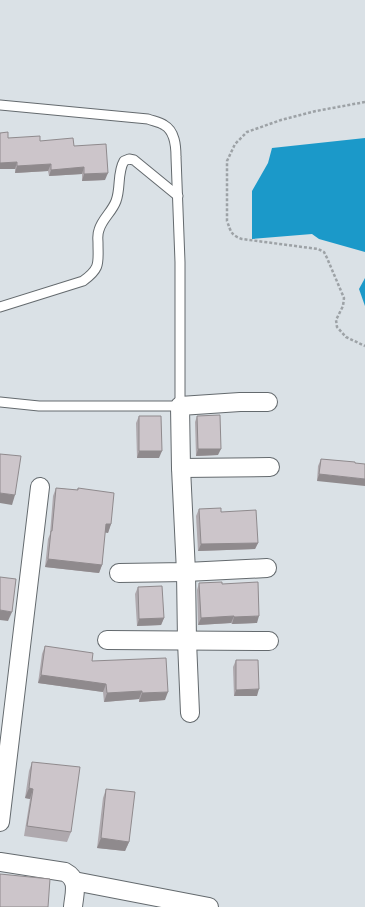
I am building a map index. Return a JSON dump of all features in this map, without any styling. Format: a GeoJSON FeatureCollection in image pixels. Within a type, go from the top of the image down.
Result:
{"type":"FeatureCollection","features":[{"type":"Feature","properties":{"kind":"street"},"geometry":{"type":"LineString","coordinates":[[190,713],[180,406],[240,402],[268,402]]}},
{"type":"Feature","properties":{"kind":"street"},"geometry":{"type":"LineString","coordinates":[[181,468],[270,467]]}},
{"type":"Feature","properties":{"kind":"street"},"geometry":{"type":"LineString","coordinates":[[0,822],[40,487]]}},
{"type":"Feature","properties":{"kind":"street"},"geometry":{"type":"LineString","coordinates":[[119,573],[186,572],[267,568]]}},
{"type":"Feature","properties":{"kind":"street"},"geometry":{"type":"LineString","coordinates":[[107,640],[269,641]]}},
{"type":"Feature","properties":{"kind":"street"},"geometry":{"type":"LineString","coordinates":[[0,862],[65,872],[70,875],[74,880],[75,890],[72,907]]}},
{"type":"Feature","properties":{"kind":"street"},"geometry":{"type":"LineString","coordinates":[[74,880],[209,907]]}},
{"type":"Feature","properties":{"kind":"lane"},"geometry":{"type":"LineString","coordinates":[[0,105],[148,119],[164,125],[171,131],[176,146],[178,196],[180,262],[180,406],[39,406],[0,402]]}},
{"type":"Feature","properties":{"kind":"lane"},"geometry":{"type":"LineString","coordinates":[[0,306],[83,281],[92,274],[98,261],[99,230],[116,201],[121,166],[124,161],[129,159],[134,160],[178,196]]}},
{"type":"Feature","properties":{"kind":"path"},"geometry":{"type":"LineString","coordinates":[[365,102],[316,111],[281,120],[247,132],[235,144],[227,161],[228,221],[230,230],[234,236],[242,239],[318,249],[324,252],[344,298],[343,306],[336,320],[337,327],[346,337],[365,346]]}},
{"type":"Feature","properties":{"kind":"water"},"geometry":{"type":"Polygon","coordinates":[[[365,138],[365,252],[319,239],[312,234],[252,239],[252,191],[268,163],[272,148],[365,138]]]}},
{"type":"Feature","properties":{"kind":"water"},"geometry":{"type":"Polygon","coordinates":[[[365,278],[365,306],[359,289],[365,278]]]}},
{"type":"Feature","properties":{"kind":"building"},"geometry":{"type":"Polygon","coordinates":[[[8,132],[8,138],[40,136],[40,141],[73,138],[74,146],[106,144],[108,173],[84,174],[84,167],[51,170],[51,164],[17,166],[17,162],[0,163],[0,133],[8,132]]]}},
{"type":"Feature","properties":{"kind":"building"},"geometry":{"type":"Polygon","coordinates":[[[220,415],[221,449],[198,449],[197,416],[220,415]]]}},
{"type":"Feature","properties":{"kind":"building"},"geometry":{"type":"Polygon","coordinates":[[[139,416],[161,416],[162,451],[139,451],[139,416]]]}},
{"type":"Feature","properties":{"kind":"building"},"geometry":{"type":"Polygon","coordinates":[[[0,454],[21,456],[15,495],[0,493],[0,454]]]}},
{"type":"Feature","properties":{"kind":"building"},"geometry":{"type":"Polygon","coordinates":[[[321,459],[365,464],[365,479],[319,474],[321,459]]]}},
{"type":"Feature","properties":{"kind":"building"},"geometry":{"type":"Polygon","coordinates":[[[56,488],[78,490],[78,488],[114,493],[111,524],[106,524],[102,565],[48,559],[56,488]]]}},
{"type":"Feature","properties":{"kind":"building"},"geometry":{"type":"Polygon","coordinates":[[[221,508],[221,512],[256,510],[258,543],[201,544],[199,509],[221,508]]]}},
{"type":"Feature","properties":{"kind":"building"},"geometry":{"type":"Polygon","coordinates":[[[0,577],[16,579],[12,612],[0,610],[0,577]]]}},
{"type":"Feature","properties":{"kind":"building"},"geometry":{"type":"Polygon","coordinates":[[[222,582],[222,584],[258,582],[259,616],[201,618],[199,583],[222,582]]]}},
{"type":"Feature","properties":{"kind":"building"},"geometry":{"type":"Polygon","coordinates":[[[162,586],[164,618],[139,619],[138,587],[162,586]]]}},
{"type":"Feature","properties":{"kind":"building"},"geometry":{"type":"Polygon","coordinates":[[[45,646],[93,653],[92,661],[166,658],[168,692],[142,693],[142,691],[107,693],[106,684],[41,675],[45,646]]]}},
{"type":"Feature","properties":{"kind":"building"},"geometry":{"type":"Polygon","coordinates":[[[236,660],[258,660],[259,689],[236,690],[236,660]]]}},
{"type":"Feature","properties":{"kind":"building"},"geometry":{"type":"Polygon","coordinates":[[[32,762],[80,767],[71,832],[27,826],[33,789],[29,788],[32,762]]]}},
{"type":"Feature","properties":{"kind":"building"},"geometry":{"type":"Polygon","coordinates":[[[106,789],[135,792],[129,842],[101,838],[106,789]]]}},
{"type":"Feature","properties":{"kind":"building"},"geometry":{"type":"Polygon","coordinates":[[[0,874],[50,879],[48,907],[0,907],[0,874]]]}}]}
